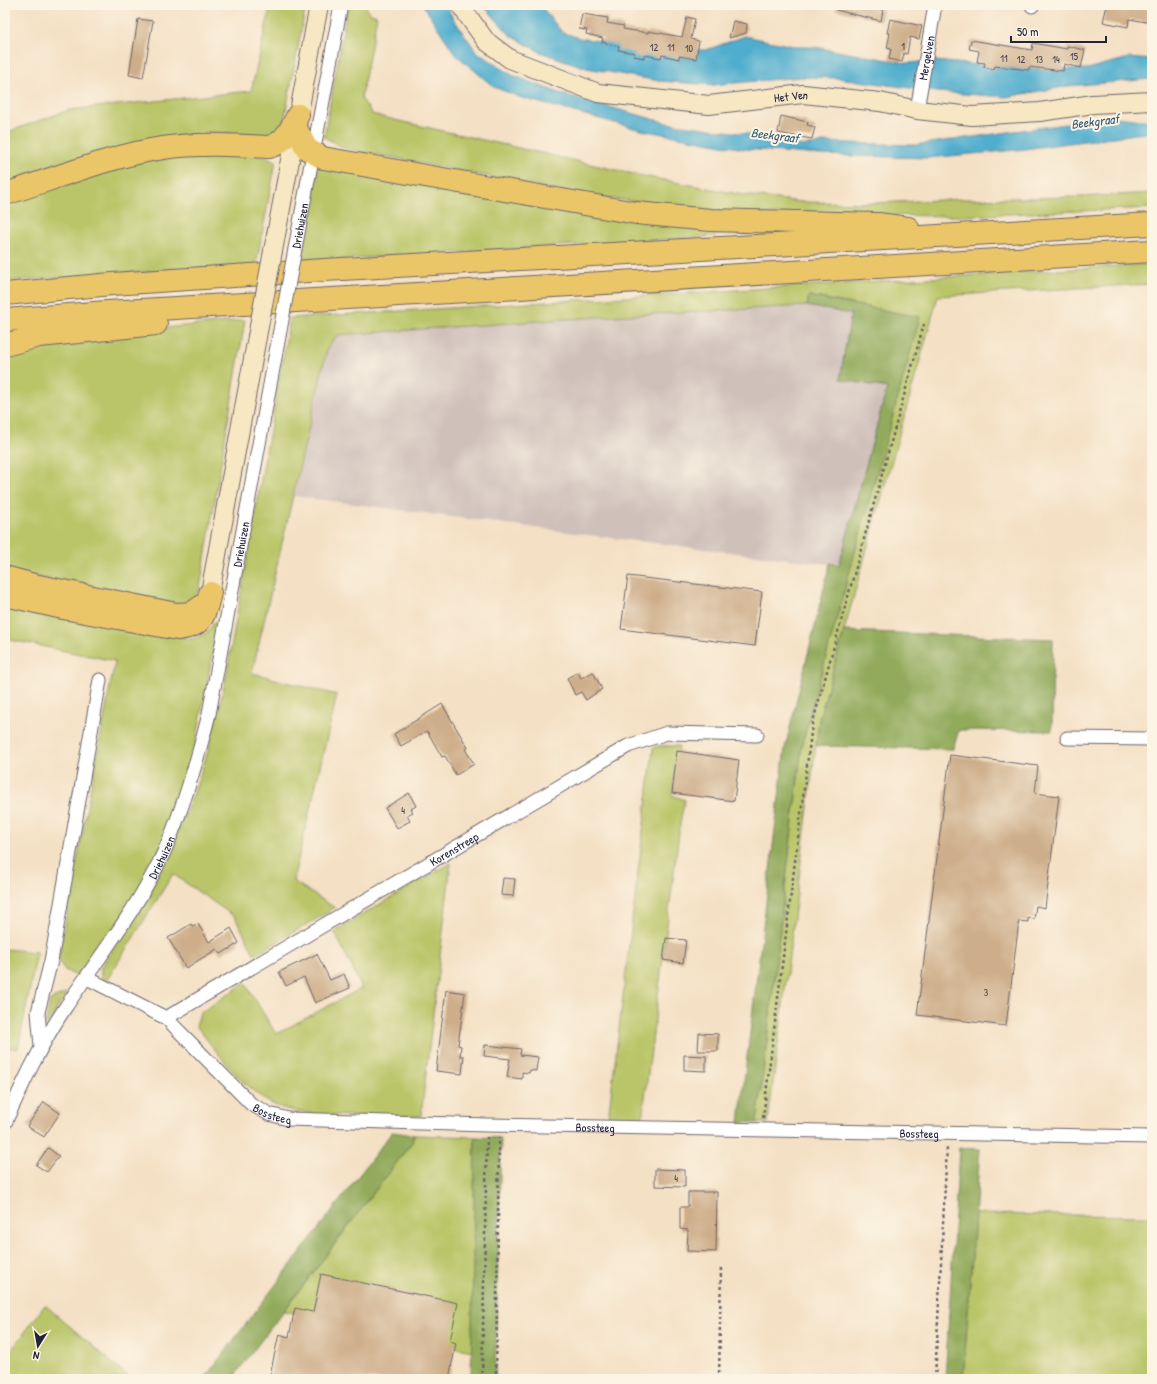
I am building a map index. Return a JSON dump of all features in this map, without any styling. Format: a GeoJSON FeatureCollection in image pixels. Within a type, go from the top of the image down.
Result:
{"type":"FeatureCollection","features":[{"type":"Feature","properties":{"kind":"highway"},"geometry":{"type":"LineString","coordinates":[[297,122],[307,149],[323,158],[636,213],[710,220],[878,224],[960,235]]}},
{"type":"Feature","properties":{"kind":"highway"},"geometry":{"type":"LineString","coordinates":[[5,194],[114,160],[162,148],[215,144],[270,148],[275,146],[284,138],[297,122]]}},
{"type":"Feature","properties":{"kind":"highway"},"geometry":{"type":"LineString","coordinates":[[5,294],[112,284],[324,270],[1152,224]]}},
{"type":"Feature","properties":{"kind":"highway"},"geometry":{"type":"LineString","coordinates":[[5,320],[1152,251]]}},
{"type":"Feature","properties":{"kind":"highway"},"geometry":{"type":"LineString","coordinates":[[5,345],[38,336],[222,317],[308,301]]}},
{"type":"Feature","properties":{"kind":"highway"},"geometry":{"type":"LineString","coordinates":[[5,577],[34,585],[176,614],[188,614],[196,611],[204,603],[210,593]]}},
{"type":"Feature","properties":{"kind":"highway"},"geometry":{"type":"LineString","coordinates":[[5,595],[63,608],[178,629],[189,627],[200,621],[204,616],[210,593]]}},
{"type":"Feature","properties":{"kind":"street","name":"Driehuizen"},"geometry":{"type":"LineString","coordinates":[[210,593],[319,5]]}},
{"type":"Feature","properties":{"kind":"street","name":"Driehuizen"},"geometry":{"type":"LineString","coordinates":[[5,1123],[41,1046],[128,916],[164,853],[181,812],[193,775],[209,714],[341,5]]}},
{"type":"Feature","properties":{"kind":"street","name":"Het Ven"},"geometry":{"type":"LineString","coordinates":[[460,5],[486,41],[510,59],[598,93],[709,105],[803,94],[880,102],[918,102],[972,116],[1040,112],[1093,104],[1152,102]]}},
{"type":"Feature","properties":{"kind":"street","name":"Mergelven"},"geometry":{"type":"LineString","coordinates":[[918,102],[936,5]]}},
{"type":"Feature","properties":{"kind":"street"},"geometry":{"type":"LineString","coordinates":[[41,1046],[38,1012],[51,961],[100,680]]}},
{"type":"Feature","properties":{"kind":"street","name":"Korenstreep"},"geometry":{"type":"LineString","coordinates":[[166,1018],[628,746],[667,733],[757,735]]}},
{"type":"Feature","properties":{"kind":"street"},"geometry":{"type":"LineString","coordinates":[[1067,738],[1152,739]]}},
{"type":"Feature","properties":{"kind":"street","name":"Bossteeg"},"geometry":{"type":"LineString","coordinates":[[87,978],[166,1018],[251,1104],[269,1114],[288,1119],[948,1134],[1152,1137]]}},
{"type":"Feature","properties":{"kind":"path"},"geometry":{"type":"LineString","coordinates":[[762,1129],[812,725],[924,324]]}},
{"type":"Feature","properties":{"kind":"path"},"geometry":{"type":"LineString","coordinates":[[482,1379],[493,1124]]}},
{"type":"Feature","properties":{"kind":"path"},"geometry":{"type":"LineString","coordinates":[[493,1124],[496,1379]]}},
{"type":"Feature","properties":{"kind":"path"},"geometry":{"type":"LineString","coordinates":[[935,1379],[948,1134]]}},
{"type":"Feature","properties":{"kind":"path"},"geometry":{"type":"LineString","coordinates":[[719,1379],[721,1266]]}},
{"type":"Feature","properties":{"kind":"shaded area"},"geometry":{"type":"Polygon","coordinates":[[[807,306],[851,314],[887,388],[839,565],[612,538],[294,496],[327,349],[337,335],[612,316],[807,306]]]}},
{"type":"Feature","properties":{"kind":"green space"},"geometry":{"type":"Polygon","coordinates":[[[271,5],[306,5],[282,131],[260,135],[213,132],[178,136],[5,184],[5,133],[69,110],[251,91],[271,5]]]}},
{"type":"Feature","properties":{"kind":"green space"},"geometry":{"type":"Polygon","coordinates":[[[348,5],[365,5],[369,13],[377,16],[361,98],[372,114],[390,119],[643,176],[744,195],[801,202],[873,203],[964,199],[1080,197],[1152,193],[1152,208],[959,216],[745,214],[587,196],[344,148],[324,137],[348,5]]]}},
{"type":"Feature","properties":{"kind":"green space"},"geometry":{"type":"Polygon","coordinates":[[[189,150],[265,156],[276,161],[256,265],[5,281],[5,203],[152,156],[189,150]]]}},
{"type":"Feature","properties":{"kind":"green space"},"geometry":{"type":"Polygon","coordinates":[[[319,163],[750,234],[301,262],[319,163]]]}},
{"type":"Feature","properties":{"kind":"green space"},"geometry":{"type":"Polygon","coordinates":[[[1152,264],[1152,284],[938,296],[819,720],[768,1123],[757,1123],[802,744],[919,317],[809,296],[807,306],[612,316],[337,335],[327,349],[252,673],[337,695],[293,881],[335,908],[255,955],[235,917],[173,874],[105,983],[101,976],[101,967],[142,906],[168,855],[195,790],[209,748],[225,682],[290,318],[1152,264]]]}},
{"type":"Feature","properties":{"kind":"green space"},"geometry":{"type":"Polygon","coordinates":[[[809,296],[920,317],[802,744],[757,1123],[739,1122],[785,748],[830,563],[839,565],[887,388],[840,379],[851,314],[807,306],[809,296]]]}},
{"type":"Feature","properties":{"kind":"green space"},"geometry":{"type":"Polygon","coordinates":[[[245,320],[200,588],[195,597],[182,605],[5,571],[5,352],[84,336],[245,320]]]}},
{"type":"Feature","properties":{"kind":"green space"},"geometry":{"type":"Polygon","coordinates":[[[5,601],[137,629],[193,639],[207,633],[214,622],[218,623],[190,775],[162,844],[137,894],[95,955],[76,976],[65,970],[58,960],[115,661],[5,639],[5,601]]]}},
{"type":"Feature","properties":{"kind":"green space"},"geometry":{"type":"Polygon","coordinates":[[[844,631],[1053,639],[1052,731],[959,730],[953,749],[816,746],[819,720],[844,631]]]}},
{"type":"Feature","properties":{"kind":"green space"},"geometry":{"type":"Polygon","coordinates":[[[658,746],[679,746],[672,795],[685,800],[681,817],[642,1120],[608,1119],[653,749],[658,746]]]}},
{"type":"Feature","properties":{"kind":"green space"},"geometry":{"type":"Polygon","coordinates":[[[451,863],[421,1116],[341,1116],[298,1112],[281,1107],[256,1094],[237,1076],[196,1026],[200,1013],[245,983],[276,1034],[362,988],[334,931],[451,863]]]}},
{"type":"Feature","properties":{"kind":"green space"},"geometry":{"type":"Polygon","coordinates":[[[5,949],[37,952],[18,1049],[5,1047],[5,949]]]}},
{"type":"Feature","properties":{"kind":"green space"},"geometry":{"type":"Polygon","coordinates":[[[67,993],[45,1028],[50,1000],[67,993]]]}},
{"type":"Feature","properties":{"kind":"green space"},"geometry":{"type":"Polygon","coordinates":[[[392,1132],[414,1135],[412,1142],[232,1379],[204,1379],[392,1132]]]}},
{"type":"Feature","properties":{"kind":"green space"},"geometry":{"type":"Polygon","coordinates":[[[414,1135],[475,1137],[472,1351],[284,1311],[412,1142],[414,1135]]]}},
{"type":"Feature","properties":{"kind":"green space"},"geometry":{"type":"Polygon","coordinates":[[[475,1137],[501,1138],[495,1379],[471,1379],[475,1137]]]}},
{"type":"Feature","properties":{"kind":"green space"},"geometry":{"type":"Polygon","coordinates":[[[959,1148],[980,1149],[963,1379],[945,1379],[959,1148]]]}},
{"type":"Feature","properties":{"kind":"green space"},"geometry":{"type":"Polygon","coordinates":[[[975,1214],[1152,1216],[1152,1379],[963,1379],[975,1214]]]}},
{"type":"Feature","properties":{"kind":"green space"},"geometry":{"type":"Polygon","coordinates":[[[45,1305],[131,1379],[5,1379],[5,1359],[45,1305]]]}},
{"type":"Feature","properties":{"kind":"water","name":"Beekgraaf"},"geometry":{"type":"Polygon","coordinates":[[[423,5],[447,5],[451,15],[476,51],[512,75],[559,93],[667,123],[770,137],[774,140],[787,144],[810,145],[822,142],[915,145],[1116,117],[1152,121],[1152,132],[1017,150],[927,158],[821,155],[744,149],[641,130],[522,98],[494,87],[455,54],[423,5]]]}},
{"type":"Feature","properties":{"kind":"water"},"geometry":{"type":"Polygon","coordinates":[[[483,5],[540,5],[562,32],[579,38],[665,50],[706,50],[745,36],[798,47],[814,47],[906,63],[935,61],[1010,68],[1087,69],[1129,58],[1152,60],[1152,79],[1069,86],[1006,97],[938,92],[838,78],[802,77],[713,85],[659,81],[587,68],[540,52],[510,35],[483,5]]]}},
{"type":"Feature","properties":{"kind":"building"},"geometry":{"type":"Polygon","coordinates":[[[836,5],[884,5],[881,21],[836,10],[836,5]]]}},
{"type":"Feature","properties":{"kind":"building"},"geometry":{"type":"Polygon","coordinates":[[[1107,5],[1152,5],[1152,23],[1129,19],[1128,27],[1103,22],[1107,5]]]}},
{"type":"Feature","properties":{"kind":"building"},"geometry":{"type":"Polygon","coordinates":[[[582,14],[608,18],[607,23],[624,26],[623,29],[648,33],[648,31],[682,37],[687,17],[695,19],[691,39],[699,41],[696,59],[679,56],[679,59],[662,55],[661,58],[644,55],[644,58],[634,56],[635,53],[618,50],[619,46],[602,42],[603,38],[586,34],[587,30],[579,29],[582,14]]]}},
{"type":"Feature","properties":{"kind":"building"},"geometry":{"type":"Polygon","coordinates":[[[138,19],[153,21],[143,78],[129,75],[138,19]]]}},
{"type":"Feature","properties":{"kind":"building"},"geometry":{"type":"Polygon","coordinates":[[[890,19],[922,26],[919,39],[910,37],[907,54],[904,53],[902,62],[889,59],[891,49],[887,48],[890,33],[887,33],[890,19]]]}},
{"type":"Feature","properties":{"kind":"building"},"geometry":{"type":"Polygon","coordinates":[[[733,21],[747,24],[746,33],[729,38],[733,21]]]}},
{"type":"Feature","properties":{"kind":"building"},"geometry":{"type":"Polygon","coordinates":[[[971,40],[1032,50],[1033,43],[1067,49],[1067,46],[1085,50],[1081,68],[1064,64],[1063,71],[1029,67],[1029,70],[995,66],[994,69],[984,67],[985,63],[977,62],[979,51],[969,49],[971,40]]]}},
{"type":"Feature","properties":{"kind":"building"},"geometry":{"type":"Polygon","coordinates":[[[781,116],[808,122],[807,125],[815,127],[812,139],[778,133],[781,116]]]}},
{"type":"Feature","properties":{"kind":"building"},"geometry":{"type":"Polygon","coordinates":[[[628,576],[762,592],[755,646],[621,629],[628,576]]]}},
{"type":"Feature","properties":{"kind":"building"},"geometry":{"type":"Polygon","coordinates":[[[578,672],[581,678],[593,672],[602,689],[586,700],[581,692],[575,695],[567,678],[578,672]]]}},
{"type":"Feature","properties":{"kind":"building"},"geometry":{"type":"Polygon","coordinates":[[[442,704],[468,748],[465,749],[474,764],[456,775],[445,756],[442,757],[427,731],[401,746],[394,734],[442,704]]]}},
{"type":"Feature","properties":{"kind":"building"},"geometry":{"type":"Polygon","coordinates":[[[677,751],[739,760],[734,801],[672,793],[677,751]]]}},
{"type":"Feature","properties":{"kind":"building"},"geometry":{"type":"Polygon","coordinates":[[[950,755],[1038,766],[1035,793],[1059,796],[1045,908],[1036,906],[1034,919],[1028,918],[1028,922],[1019,921],[1006,1026],[917,1015],[950,755]]]}},
{"type":"Feature","properties":{"kind":"building"},"geometry":{"type":"Polygon","coordinates":[[[409,793],[416,806],[411,809],[413,812],[407,815],[410,821],[397,828],[385,808],[409,793]]]}},
{"type":"Feature","properties":{"kind":"building"},"geometry":{"type":"Polygon","coordinates":[[[503,878],[515,879],[513,896],[501,895],[503,878]]]}},
{"type":"Feature","properties":{"kind":"building"},"geometry":{"type":"Polygon","coordinates":[[[191,924],[192,926],[198,924],[209,942],[231,928],[239,943],[221,954],[217,949],[186,968],[168,938],[191,924]]]}},
{"type":"Feature","properties":{"kind":"building"},"geometry":{"type":"Polygon","coordinates":[[[666,938],[686,940],[683,963],[663,960],[666,938]]]}},
{"type":"Feature","properties":{"kind":"building"},"geometry":{"type":"Polygon","coordinates":[[[317,954],[330,980],[344,974],[350,988],[315,1003],[304,977],[286,986],[279,972],[317,954]]]}},
{"type":"Feature","properties":{"kind":"building"},"geometry":{"type":"Polygon","coordinates":[[[446,990],[465,993],[458,1045],[461,1046],[460,1056],[464,1056],[462,1074],[436,1071],[446,990]]]}},
{"type":"Feature","properties":{"kind":"building"},"geometry":{"type":"Polygon","coordinates":[[[699,1033],[718,1034],[718,1051],[698,1051],[699,1033]]]}},
{"type":"Feature","properties":{"kind":"building"},"geometry":{"type":"Polygon","coordinates":[[[485,1045],[521,1049],[520,1055],[538,1057],[536,1071],[530,1070],[529,1073],[522,1072],[522,1079],[507,1077],[510,1059],[484,1056],[485,1045]]]}},
{"type":"Feature","properties":{"kind":"building"},"geometry":{"type":"Polygon","coordinates":[[[684,1055],[706,1056],[706,1071],[684,1070],[684,1055]]]}},
{"type":"Feature","properties":{"kind":"building"},"geometry":{"type":"Polygon","coordinates":[[[44,1102],[60,1113],[44,1137],[27,1126],[44,1102]]]}},
{"type":"Feature","properties":{"kind":"building"},"geometry":{"type":"Polygon","coordinates":[[[48,1148],[59,1156],[47,1172],[36,1165],[48,1148]]]}},
{"type":"Feature","properties":{"kind":"building"},"geometry":{"type":"Polygon","coordinates":[[[655,1169],[685,1170],[685,1187],[655,1186],[655,1169]]]}},
{"type":"Feature","properties":{"kind":"building"},"geometry":{"type":"Polygon","coordinates":[[[688,1192],[717,1192],[716,1252],[687,1251],[688,1230],[680,1229],[680,1207],[688,1207],[688,1192]]]}},
{"type":"Feature","properties":{"kind":"building"},"geometry":{"type":"Polygon","coordinates":[[[321,1274],[458,1303],[450,1341],[456,1343],[449,1379],[269,1379],[279,1334],[289,1337],[295,1308],[313,1312],[321,1274]]]}}]}
